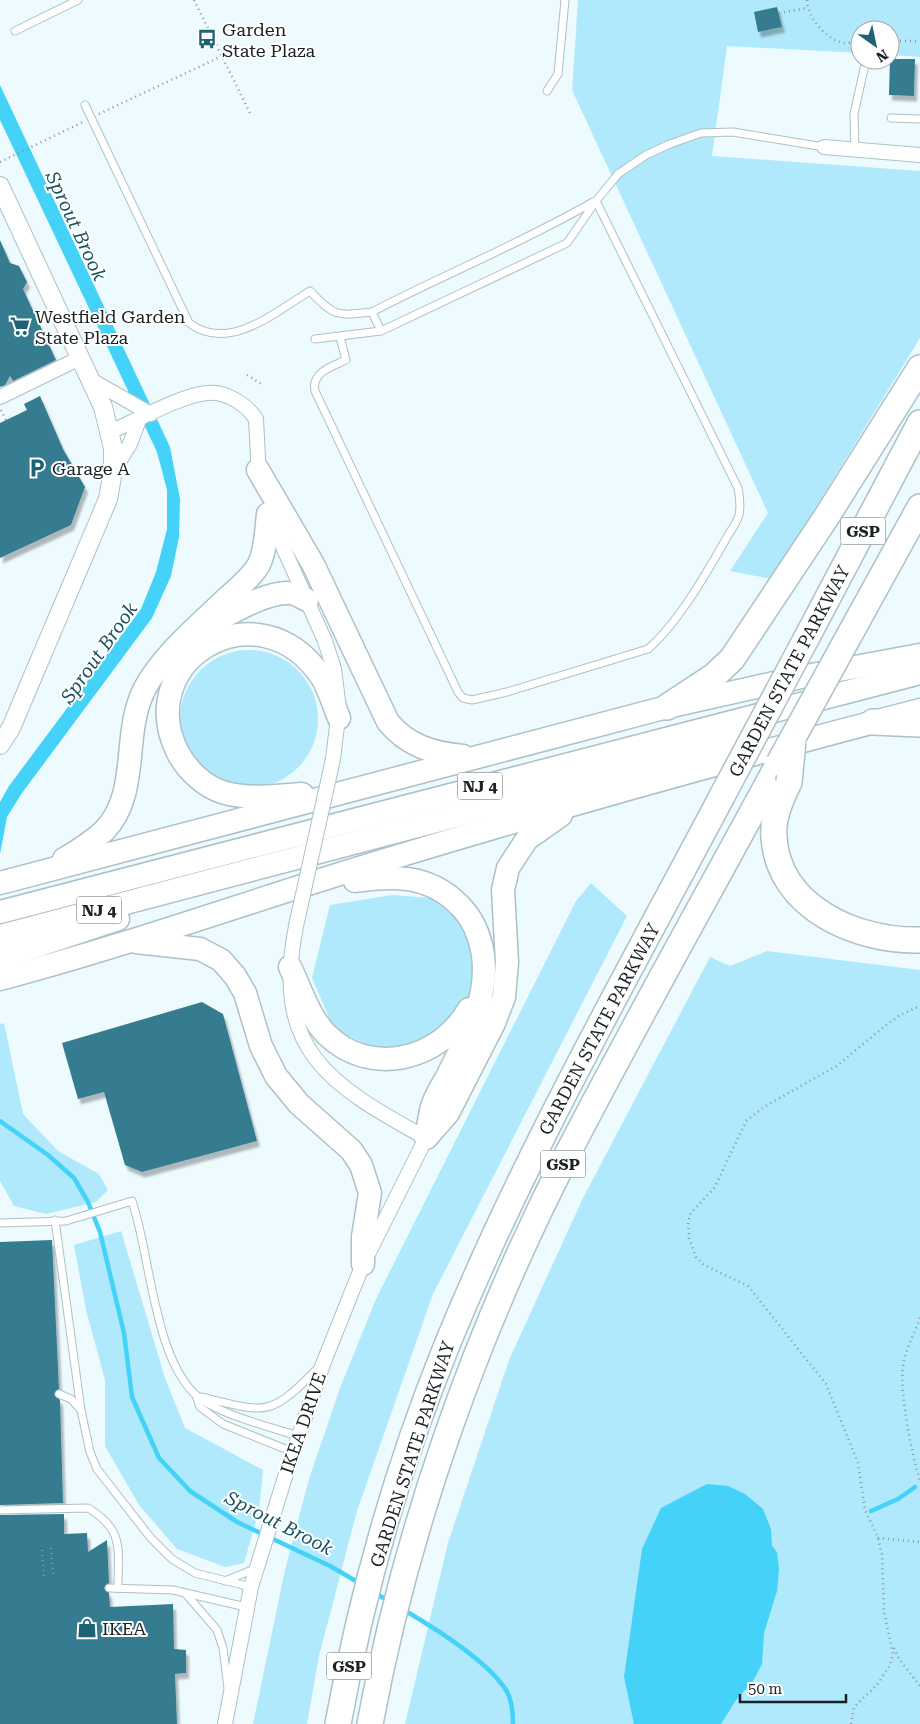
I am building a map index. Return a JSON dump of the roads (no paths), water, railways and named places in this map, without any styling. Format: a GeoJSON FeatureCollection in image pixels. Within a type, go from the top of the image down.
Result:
{"type":"FeatureCollection","features":[{"type":"Feature","properties":{"kind":"highway"},"geometry":{"type":"LineString","coordinates":[[667,707],[714,676],[732,659],[827,516],[920,368]]}},
{"type":"Feature","properties":{"kind":"highway","name":"GARDEN STATE PARKWAY"},"geometry":{"type":"LineString","coordinates":[[338,1724],[363,1608],[418,1422],[446,1348],[490,1245],[540,1143],[920,424]]}},
{"type":"Feature","properties":{"kind":"highway"},"geometry":{"type":"LineString","coordinates":[[258,470],[313,564],[388,722],[398,734],[413,745],[432,752],[474,757]]}},
{"type":"Feature","properties":{"kind":"highway","name":"GARDEN STATE PARKWAY"},"geometry":{"type":"LineString","coordinates":[[370,1724],[392,1623],[448,1433],[475,1359],[516,1265],[567,1154],[784,772],[794,735],[920,507]]}},
{"type":"Feature","properties":{"kind":"highway"},"geometry":{"type":"LineString","coordinates":[[38,873],[86,846],[105,830],[118,812],[126,786],[135,713],[144,690],[155,671],[258,566],[268,514]]}},
{"type":"Feature","properties":{"kind":"highway"},"geometry":{"type":"LineString","coordinates":[[192,633],[260,600],[280,594],[291,593],[307,600]]}},
{"type":"Feature","properties":{"kind":"highway"},"geometry":{"type":"LineString","coordinates":[[339,718],[320,676],[297,650],[283,641],[269,636],[246,633],[227,636],[213,642],[180,670],[170,696],[168,718],[172,740],[186,765],[199,779],[223,792],[257,796],[348,792]]}},
{"type":"Feature","properties":{"kind":"highway"},"geometry":{"type":"LineString","coordinates":[[0,883],[667,707],[801,677],[920,655]]}},
{"type":"Feature","properties":{"kind":"highway","name":"NJ 4"},"geometry":{"type":"LineString","coordinates":[[0,912],[920,673]]}},
{"type":"Feature","properties":{"kind":"highway","name":"NJ 4"},"geometry":{"type":"LineString","coordinates":[[0,936],[428,822],[920,696]]}},
{"type":"Feature","properties":{"kind":"highway"},"geometry":{"type":"LineString","coordinates":[[0,958],[34,959],[131,941],[583,800],[920,710]]}},
{"type":"Feature","properties":{"kind":"highway"},"geometry":{"type":"LineString","coordinates":[[873,722],[920,724]]}},
{"type":"Feature","properties":{"kind":"highway"},"geometry":{"type":"LineString","coordinates":[[784,772],[774,836],[780,864],[795,889],[817,910],[844,926],[875,935],[920,940]]}},
{"type":"Feature","properties":{"kind":"highway"},"geometry":{"type":"LineString","coordinates":[[426,1138],[448,1113],[491,1029],[504,997],[507,968],[503,890],[510,862],[527,839],[583,800]]}},
{"type":"Feature","properties":{"kind":"highway"},"geometry":{"type":"LineString","coordinates":[[280,893],[384,877],[414,879],[428,884],[450,897],[464,910],[474,925],[482,950],[484,979],[476,1016],[433,1104],[426,1138]]}},
{"type":"Feature","properties":{"kind":"highway"},"geometry":{"type":"LineString","coordinates":[[0,979],[34,959],[127,916],[160,894]]}},
{"type":"Feature","properties":{"kind":"highway"},"geometry":{"type":"LineString","coordinates":[[131,941],[168,947],[190,946],[200,949],[221,960],[236,976],[245,994],[261,1046],[276,1076],[299,1104],[351,1150],[364,1170],[370,1193],[362,1237],[363,1264]]}},
{"type":"Feature","properties":{"kind":"highway"},"geometry":{"type":"LineString","coordinates":[[290,966],[310,1012],[327,1034],[347,1049],[370,1058],[383,1059],[397,1059],[423,1053],[445,1039],[469,1011],[484,979]]}},
{"type":"Feature","properties":{"kind":"street"},"geometry":{"type":"LineString","coordinates":[[824,147],[920,155]]}},
{"type":"Feature","properties":{"kind":"street"},"geometry":{"type":"LineString","coordinates":[[0,186],[103,407],[110,432],[113,471],[108,499],[100,522],[5,730],[0,745]]}},
{"type":"Feature","properties":{"kind":"street"},"geometry":{"type":"LineString","coordinates":[[0,397],[80,358]]}},
{"type":"Feature","properties":{"kind":"street"},"geometry":{"type":"LineString","coordinates":[[91,380],[130,404],[145,417]]}},
{"type":"Feature","properties":{"kind":"street"},"geometry":{"type":"LineString","coordinates":[[110,432],[173,404],[207,393],[230,397],[244,406],[256,419],[258,470],[268,514],[332,661],[337,684],[339,718],[333,759],[296,926],[290,966],[290,989],[296,1021],[306,1043],[320,1064],[338,1084],[357,1098],[426,1138]]}},
{"type":"Feature","properties":{"kind":"street"},"geometry":{"type":"LineString","coordinates":[[113,471],[145,417]]}},
{"type":"Feature","properties":{"kind":"street","name":"IKEA DRIVE"},"geometry":{"type":"LineString","coordinates":[[225,1724],[251,1587],[298,1436],[323,1364],[363,1264],[426,1138]]}},
{"type":"Feature","properties":{"kind":"lane"},"geometry":{"type":"LineString","coordinates":[[15,31],[78,0]]}},
{"type":"Feature","properties":{"kind":"lane"},"geometry":{"type":"LineString","coordinates":[[547,91],[558,74],[565,0]]}},
{"type":"Feature","properties":{"kind":"lane"},"geometry":{"type":"LineString","coordinates":[[855,150],[854,114],[864,70]]}},
{"type":"Feature","properties":{"kind":"lane"},"geometry":{"type":"LineString","coordinates":[[85,105],[189,324],[216,336],[238,333],[310,291],[326,307],[342,316],[372,312],[558,222],[596,201]]}},
{"type":"Feature","properties":{"kind":"lane"},"geometry":{"type":"LineString","coordinates":[[891,118],[920,119]]}},
{"type":"Feature","properties":{"kind":"lane"},"geometry":{"type":"LineString","coordinates":[[315,339],[381,331],[567,242],[618,174],[646,155],[701,133],[733,132],[824,147]]}},
{"type":"Feature","properties":{"kind":"lane"},"geometry":{"type":"LineString","coordinates":[[340,337],[346,360],[318,375],[314,383],[315,391],[458,692],[463,698],[472,700],[507,692],[648,649],[657,641],[708,568],[738,517],[741,500],[738,488],[596,201]]}},
{"type":"Feature","properties":{"kind":"lane"},"geometry":{"type":"LineString","coordinates":[[372,312],[381,331]]}},
{"type":"Feature","properties":{"kind":"lane"},"geometry":{"type":"LineString","coordinates":[[0,1223],[66,1221],[132,1201],[140,1223],[168,1352],[177,1372],[196,1395],[200,1407],[223,1424],[293,1452]]}},
{"type":"Feature","properties":{"kind":"lane"},"geometry":{"type":"LineString","coordinates":[[55,1220],[82,1410],[90,1452],[97,1469],[150,1537],[172,1559],[195,1573],[251,1587]]}},
{"type":"Feature","properties":{"kind":"lane"},"geometry":{"type":"LineString","coordinates":[[196,1395],[247,1409],[269,1407],[290,1396],[323,1364]]}},
{"type":"Feature","properties":{"kind":"lane"},"geometry":{"type":"LineString","coordinates":[[59,1394],[71,1399],[82,1410]]}},
{"type":"Feature","properties":{"kind":"lane"},"geometry":{"type":"LineString","coordinates":[[196,1395],[234,1415],[298,1436]]}},
{"type":"Feature","properties":{"kind":"lane"},"geometry":{"type":"LineString","coordinates":[[0,1510],[88,1508],[98,1514],[110,1523],[116,1538],[119,1552],[118,1588]]}},
{"type":"Feature","properties":{"kind":"lane"},"geometry":{"type":"LineString","coordinates":[[224,1581],[258,1568]]}},
{"type":"Feature","properties":{"kind":"lane"},"geometry":{"type":"LineString","coordinates":[[109,1588],[173,1590],[246,1607]]}},
{"type":"Feature","properties":{"kind":"lane"},"geometry":{"type":"LineString","coordinates":[[186,1593],[217,1630],[223,1648],[230,1697]]}},
{"type":"Feature","properties":{"kind":"water"},"geometry":{"type":"Polygon","coordinates":[[[0,85],[170,447],[180,499],[179,537],[171,576],[152,618],[22,793],[7,817],[0,854],[0,802],[9,786],[141,609],[156,572],[167,529],[167,490],[157,452],[0,120],[0,85]]]}},
{"type":"Feature","properties":{"kind":"water"},"geometry":{"type":"Polygon","coordinates":[[[707,1484],[728,1486],[745,1494],[763,1509],[771,1529],[772,1546],[777,1552],[779,1569],[777,1591],[764,1633],[762,1664],[753,1681],[736,1700],[721,1724],[634,1724],[624,1677],[642,1549],[661,1508],[707,1484]]]}},
{"type":"Feature","properties":{"kind":"waterway","name":"Sprout Brook"},"geometry":{"type":"LineString","coordinates":[[0,1121],[48,1155],[74,1178],[88,1202],[100,1232],[124,1333],[132,1397],[159,1458],[190,1491],[237,1522],[330,1566],[361,1584]]}},
{"type":"Feature","properties":{"kind":"waterway"},"geometry":{"type":"LineString","coordinates":[[871,1511],[898,1499],[915,1487]]}},
{"type":"Feature","properties":{"kind":"waterway","name":"Sprout Brook"},"geometry":{"type":"LineString","coordinates":[[374,1592],[388,1601]]}},
{"type":"Feature","properties":{"kind":"waterway","name":"Sprout Brook"},"geometry":{"type":"LineString","coordinates":[[404,1610],[457,1644],[495,1676],[509,1695],[513,1724]]}},
{"type":"Feature","properties":{"kind":"place","name":"Garden State Plaza"},"geometry":{"type":"Point","coordinates":[207,39]}},
{"type":"Feature","properties":{"kind":"place","name":"Westfield Garden State Plaza"},"geometry":{"type":"Point","coordinates":[20,326]}},
{"type":"Feature","properties":{"kind":"place","name":"Garage A"},"geometry":{"type":"Point","coordinates":[37,468]}},
{"type":"Feature","properties":{"kind":"place","name":"IKEA"},"geometry":{"type":"Point","coordinates":[87,1628]}}]}
